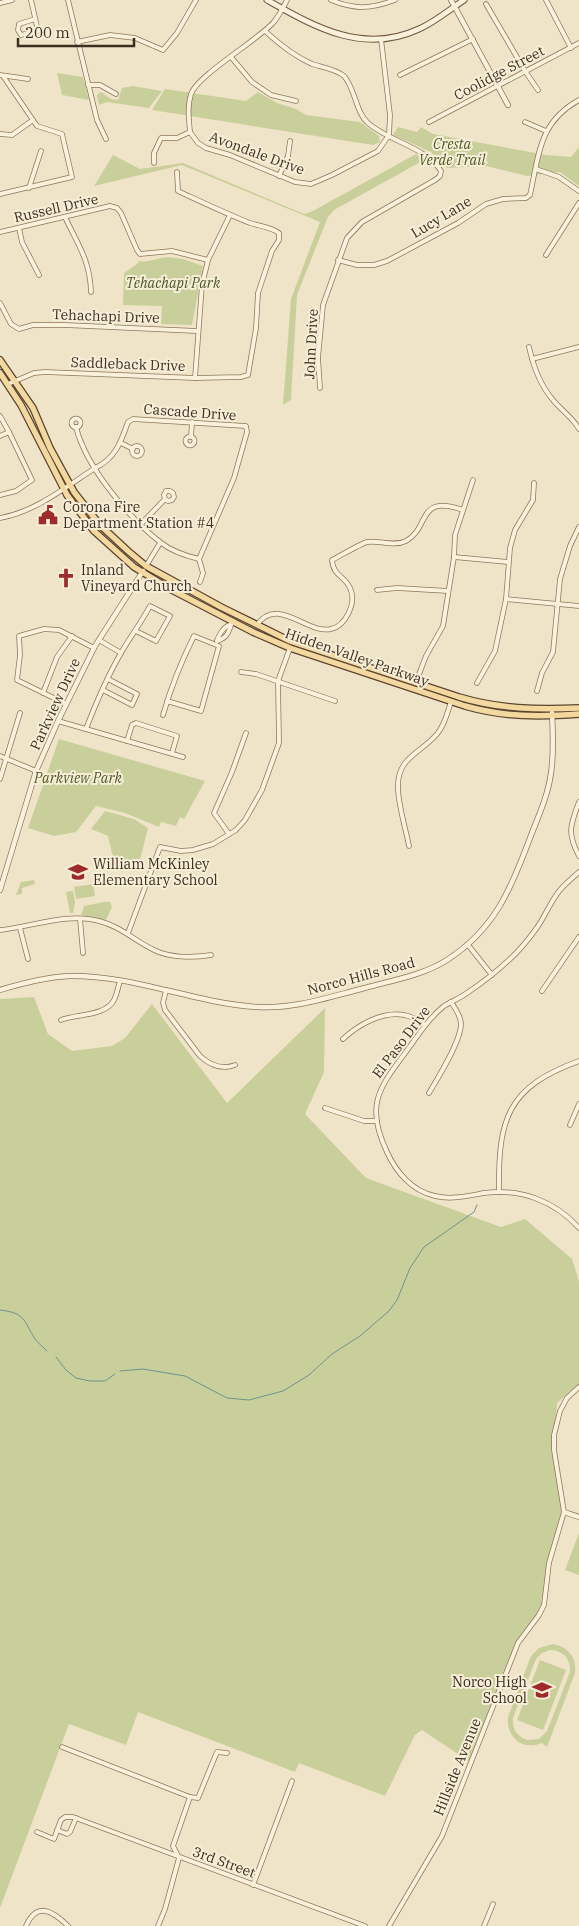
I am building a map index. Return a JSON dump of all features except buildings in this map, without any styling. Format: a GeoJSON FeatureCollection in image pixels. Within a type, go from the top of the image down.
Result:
{"type":"FeatureCollection","features":[{"type":"Feature","properties":{"kind":"main road"},"geometry":{"type":"LineString","coordinates":[[267,0],[315,26],[333,33],[365,39],[381,39],[417,30],[464,0]]}},
{"type":"Feature","properties":{"kind":"main road"},"geometry":{"type":"LineString","coordinates":[[0,360],[11,383]]}},
{"type":"Feature","properties":{"kind":"main road"},"geometry":{"type":"LineString","coordinates":[[0,373],[11,383]]}},
{"type":"Feature","properties":{"kind":"main road","name":"Hidden Valley Parkway"},"geometry":{"type":"LineString","coordinates":[[11,383],[33,408],[50,448],[70,484],[100,525],[146,566],[257,626],[322,652],[497,707],[579,714]]}},
{"type":"Feature","properties":{"kind":"main road","name":"Hidden Valley Parkway"},"geometry":{"type":"LineString","coordinates":[[11,383],[64,488],[94,530],[122,557],[142,572],[232,623],[290,648],[451,702],[501,714],[527,716],[579,708]]}},
{"type":"Feature","properties":{"kind":"main road"},"geometry":{"type":"LineString","coordinates":[[220,607],[232,616],[232,623]]}},
{"type":"Feature","properties":{"kind":"main road"},"geometry":{"type":"LineString","coordinates":[[264,629],[268,635],[286,643],[290,648],[296,647],[316,653],[322,652]]}},
{"type":"Feature","properties":{"kind":"street"},"geometry":{"type":"LineString","coordinates":[[0,3],[12,0]]}},
{"type":"Feature","properties":{"kind":"street"},"geometry":{"type":"LineString","coordinates":[[31,0],[38,31],[21,35],[18,30],[19,24],[35,19]]}},
{"type":"Feature","properties":{"kind":"street"},"geometry":{"type":"LineString","coordinates":[[68,0],[97,120],[106,139]]}},
{"type":"Feature","properties":{"kind":"street"},"geometry":{"type":"LineString","coordinates":[[154,163],[154,153],[161,138],[177,138],[190,132],[188,108],[191,92],[198,83],[265,31],[274,22],[287,0]]}},
{"type":"Feature","properties":{"kind":"street"},"geometry":{"type":"LineString","coordinates":[[331,0],[343,5],[377,7],[395,0]]}},
{"type":"Feature","properties":{"kind":"street"},"geometry":{"type":"LineString","coordinates":[[451,0],[508,105]]}},
{"type":"Feature","properties":{"kind":"street"},"geometry":{"type":"LineString","coordinates":[[546,0],[571,48]]}},
{"type":"Feature","properties":{"kind":"street"},"geometry":{"type":"LineString","coordinates":[[77,42],[110,36],[127,37],[135,38],[163,50],[177,33],[193,1]]}},
{"type":"Feature","properties":{"kind":"street"},"geometry":{"type":"LineString","coordinates":[[486,4],[538,90]]}},
{"type":"Feature","properties":{"kind":"street"},"geometry":{"type":"LineString","coordinates":[[265,31],[282,46],[310,63],[342,74],[349,83],[367,123],[389,135],[390,115],[381,39]]}},
{"type":"Feature","properties":{"kind":"street"},"geometry":{"type":"LineString","coordinates":[[400,75],[473,39]]}},
{"type":"Feature","properties":{"kind":"street","name":"Coolidge Street"},"geometry":{"type":"LineString","coordinates":[[429,122],[579,43]]}},
{"type":"Feature","properties":{"kind":"street"},"geometry":{"type":"LineString","coordinates":[[231,57],[252,82],[271,95],[296,101]]}},
{"type":"Feature","properties":{"kind":"street"},"geometry":{"type":"LineString","coordinates":[[1,75],[28,79]]}},
{"type":"Feature","properties":{"kind":"street"},"geometry":{"type":"LineString","coordinates":[[0,194],[72,177],[62,134],[38,126],[1,75]]}},
{"type":"Feature","properties":{"kind":"street"},"geometry":{"type":"LineString","coordinates":[[88,85],[100,85],[116,94]]}},
{"type":"Feature","properties":{"kind":"street"},"geometry":{"type":"LineString","coordinates":[[579,100],[564,108],[552,121],[546,131],[536,169],[559,177],[579,191]]}},
{"type":"Feature","properties":{"kind":"street"},"geometry":{"type":"LineString","coordinates":[[0,134],[12,135],[33,120]]}},
{"type":"Feature","properties":{"kind":"street"},"geometry":{"type":"LineString","coordinates":[[525,122],[546,131]]}},
{"type":"Feature","properties":{"kind":"street","name":"Avondale Drive"},"geometry":{"type":"LineString","coordinates":[[190,132],[198,143],[206,148],[230,155],[295,182],[311,184],[378,150],[389,135]]}},
{"type":"Feature","properties":{"kind":"street","name":"John Drive"},"geometry":{"type":"LineString","coordinates":[[320,388],[318,358],[323,305],[338,260],[348,238],[362,222],[440,176],[441,171],[437,164],[389,135]]}},
{"type":"Feature","properties":{"kind":"street"},"geometry":{"type":"LineString","coordinates":[[280,176],[288,156],[290,141]]}},
{"type":"Feature","properties":{"kind":"street"},"geometry":{"type":"LineString","coordinates":[[29,188],[40,151]]}},
{"type":"Feature","properties":{"kind":"street","name":"Lucy Lane"},"geometry":{"type":"LineString","coordinates":[[338,260],[357,265],[374,265],[387,261],[458,223],[486,204],[503,199],[526,198],[530,195],[536,169]]}},
{"type":"Feature","properties":{"kind":"street"},"geometry":{"type":"LineString","coordinates":[[177,172],[178,191],[230,215],[208,260],[202,285],[194,378]]}},
{"type":"Feature","properties":{"kind":"street"},"geometry":{"type":"LineString","coordinates":[[546,256],[579,203]]}},
{"type":"Feature","properties":{"kind":"street","name":"Russell Drive"},"geometry":{"type":"LineString","coordinates":[[0,232],[110,206],[117,208],[140,254],[172,252],[208,260]]}},
{"type":"Feature","properties":{"kind":"street","name":"Saddleback Drive"},"geometry":{"type":"LineString","coordinates":[[11,383],[34,373],[45,372],[194,378],[241,377],[248,375],[256,328],[258,293],[272,251],[279,240],[279,234],[274,230],[263,228],[230,215]]}},
{"type":"Feature","properties":{"kind":"street"},"geometry":{"type":"LineString","coordinates":[[65,217],[86,257],[90,273],[90,292]]}},
{"type":"Feature","properties":{"kind":"street"},"geometry":{"type":"LineString","coordinates":[[19,228],[22,242],[39,275]]}},
{"type":"Feature","properties":{"kind":"street","name":"Tehachapi Drive"},"geometry":{"type":"LineString","coordinates":[[0,303],[11,324],[19,329],[33,325],[65,325],[198,331]]}},
{"type":"Feature","properties":{"kind":"street"},"geometry":{"type":"LineString","coordinates":[[529,347],[542,384],[552,400],[579,429]]}},
{"type":"Feature","properties":{"kind":"street"},"geometry":{"type":"LineString","coordinates":[[532,359],[579,347]]}},
{"type":"Feature","properties":{"kind":"street"},"geometry":{"type":"LineString","coordinates":[[0,416],[32,480],[16,491],[0,495]]}},
{"type":"Feature","properties":{"kind":"street","name":"Cascade Drive"},"geometry":{"type":"LineString","coordinates":[[121,443],[128,422],[133,420],[246,426],[247,432],[234,478],[199,559]]}},
{"type":"Feature","properties":{"kind":"street"},"geometry":{"type":"LineString","coordinates":[[191,436],[192,422]]}},
{"type":"Feature","properties":{"kind":"street"},"geometry":{"type":"LineString","coordinates":[[76,427],[85,451],[120,502],[160,543],[182,554],[199,559],[203,573],[200,582]]}},
{"type":"Feature","properties":{"kind":"street"},"geometry":{"type":"LineString","coordinates":[[0,436],[9,432]]}},
{"type":"Feature","properties":{"kind":"street"},"geometry":{"type":"LineString","coordinates":[[0,518],[13,516],[38,504],[105,463],[121,443],[133,449]]}},
{"type":"Feature","properties":{"kind":"street"},"geometry":{"type":"LineString","coordinates":[[416,682],[424,661],[443,626],[454,557],[455,535],[473,480]]}},
{"type":"Feature","properties":{"kind":"street"},"geometry":{"type":"LineString","coordinates":[[477,683],[495,651],[506,598],[510,548],[515,530],[533,500],[534,483]]}},
{"type":"Feature","properties":{"kind":"street"},"geometry":{"type":"LineString","coordinates":[[141,524],[165,498]]}},
{"type":"Feature","properties":{"kind":"street"},"geometry":{"type":"LineString","coordinates":[[257,626],[266,616],[280,614],[304,621],[316,628],[333,629],[344,620],[350,608],[352,594],[348,584],[332,568],[332,560],[366,542],[404,541],[412,536],[426,514],[436,506],[445,505],[463,510]]}},
{"type":"Feature","properties":{"kind":"street"},"geometry":{"type":"LineString","coordinates":[[537,691],[542,673],[553,652],[560,579],[570,546],[579,527]]}},
{"type":"Feature","properties":{"kind":"street","name":"Parkview Drive"},"geometry":{"type":"LineString","coordinates":[[0,890],[36,771],[58,721],[94,648],[160,543]]}},
{"type":"Feature","properties":{"kind":"street"},"geometry":{"type":"LineString","coordinates":[[454,557],[508,562]]}},
{"type":"Feature","properties":{"kind":"street"},"geometry":{"type":"LineString","coordinates":[[378,590],[397,588],[448,591]]}},
{"type":"Feature","properties":{"kind":"street"},"geometry":{"type":"LineString","coordinates":[[506,598],[579,606]]}},
{"type":"Feature","properties":{"kind":"street"},"geometry":{"type":"LineString","coordinates":[[86,729],[121,653],[150,606],[170,616],[156,641],[136,631]]}},
{"type":"Feature","properties":{"kind":"street"},"geometry":{"type":"LineString","coordinates":[[216,643],[231,628],[232,623]]}},
{"type":"Feature","properties":{"kind":"street"},"geometry":{"type":"LineString","coordinates":[[66,704],[17,680],[20,656],[18,638],[21,634],[50,629],[59,630],[94,648]]}},
{"type":"Feature","properties":{"kind":"street"},"geometry":{"type":"LineString","coordinates":[[43,693],[57,658],[72,636]]}},
{"type":"Feature","properties":{"kind":"street"},"geometry":{"type":"LineString","coordinates":[[163,715],[167,701],[178,668],[194,636],[216,643],[219,646],[201,711],[167,701]]}},
{"type":"Feature","properties":{"kind":"street"},"geometry":{"type":"LineString","coordinates":[[99,640],[121,653]]}},
{"type":"Feature","properties":{"kind":"street"},"geometry":{"type":"LineString","coordinates":[[128,933],[160,847],[181,851],[193,850],[213,844],[229,834],[245,820],[254,806],[268,776],[279,743],[280,709],[278,681],[290,648]]}},
{"type":"Feature","properties":{"kind":"street"},"geometry":{"type":"LineString","coordinates":[[241,672],[256,674],[335,701]]}},
{"type":"Feature","properties":{"kind":"street"},"geometry":{"type":"LineString","coordinates":[[103,690],[132,705],[137,694],[108,679]]}},
{"type":"Feature","properties":{"kind":"street"},"geometry":{"type":"LineString","coordinates":[[409,846],[398,789],[400,772],[407,759],[437,734],[444,723],[451,702]]}},
{"type":"Feature","properties":{"kind":"street"},"geometry":{"type":"LineString","coordinates":[[0,779],[20,713]]}},
{"type":"Feature","properties":{"kind":"street","name":"Norco Hills Road"},"geometry":{"type":"LineString","coordinates":[[0,990],[50,977],[92,977],[240,1005],[274,1007],[299,1005],[428,970],[445,962],[468,945],[494,918],[512,886],[545,800],[552,765],[552,713]]}},
{"type":"Feature","properties":{"kind":"street"},"geometry":{"type":"LineString","coordinates":[[58,721],[183,757]]}},
{"type":"Feature","properties":{"kind":"street"},"geometry":{"type":"LineString","coordinates":[[127,740],[132,724],[136,723],[177,736],[172,753]]}},
{"type":"Feature","properties":{"kind":"street"},"geometry":{"type":"LineString","coordinates":[[229,834],[214,813],[246,733]]}},
{"type":"Feature","properties":{"kind":"street"},"geometry":{"type":"LineString","coordinates":[[0,756],[36,771]]}},
{"type":"Feature","properties":{"kind":"street"},"geometry":{"type":"LineString","coordinates":[[579,802],[570,825],[570,836],[579,856]]}},
{"type":"Feature","properties":{"kind":"street","name":"El Paso Drive"},"geometry":{"type":"LineString","coordinates":[[579,872],[558,891],[537,928],[524,945],[492,975],[432,1017],[384,1081],[377,1100],[377,1121],[391,1162],[400,1174],[422,1191],[435,1196],[448,1197],[512,1192],[537,1198],[559,1210],[579,1228]]}},
{"type":"Feature","properties":{"kind":"street"},"geometry":{"type":"LineString","coordinates":[[80,919],[83,953]]}},
{"type":"Feature","properties":{"kind":"street"},"geometry":{"type":"LineString","coordinates":[[0,930],[20,928],[49,920],[99,920],[128,933],[154,951],[177,956],[195,957],[211,955]]}},
{"type":"Feature","properties":{"kind":"street"},"geometry":{"type":"LineString","coordinates":[[20,928],[28,959]]}},
{"type":"Feature","properties":{"kind":"street"},"geometry":{"type":"LineString","coordinates":[[542,991],[579,937]]}},
{"type":"Feature","properties":{"kind":"street"},"geometry":{"type":"LineString","coordinates":[[468,945],[492,975]]}},
{"type":"Feature","properties":{"kind":"street"},"geometry":{"type":"LineString","coordinates":[[61,1020],[74,1015],[105,1010],[114,1001],[120,981]]}},
{"type":"Feature","properties":{"kind":"street"},"geometry":{"type":"LineString","coordinates":[[166,990],[163,1003],[165,1010],[200,1056],[207,1062],[218,1066],[235,1065]]}},
{"type":"Feature","properties":{"kind":"street"},"geometry":{"type":"LineString","coordinates":[[429,1092],[447,1062],[461,1027],[460,1019],[451,1002]]}},
{"type":"Feature","properties":{"kind":"street"},"geometry":{"type":"LineString","coordinates":[[342,1039],[365,1023],[392,1014],[410,1017],[425,1025]]}},
{"type":"Feature","properties":{"kind":"street"},"geometry":{"type":"LineString","coordinates":[[499,1192],[501,1140],[505,1123],[520,1097],[542,1076],[579,1063]]}},
{"type":"Feature","properties":{"kind":"street"},"geometry":{"type":"LineString","coordinates":[[570,1125],[579,1104]]}},
{"type":"Feature","properties":{"kind":"street"},"geometry":{"type":"LineString","coordinates":[[325,1108],[364,1121],[377,1121]]}},
{"type":"Feature","properties":{"kind":"street","name":"Hillside Avenue"},"geometry":{"type":"LineString","coordinates":[[389,1926],[442,1836],[518,1643],[539,1615],[547,1591],[549,1563],[564,1512],[554,1450],[554,1435],[560,1411],[567,1398],[579,1387]]}},
{"type":"Feature","properties":{"kind":"street"},"geometry":{"type":"LineString","coordinates":[[564,1512],[579,1517]]}},
{"type":"Feature","properties":{"kind":"street"},"geometry":{"type":"LineString","coordinates":[[62,1748],[190,1797],[198,1798],[217,1752],[227,1753]]}},
{"type":"Feature","properties":{"kind":"street"},"geometry":{"type":"LineString","coordinates":[[253,1885],[292,1781]]}},
{"type":"Feature","properties":{"kind":"street","name":"3rd Street"},"geometry":{"type":"LineString","coordinates":[[190,1797],[173,1846],[179,1858],[366,1926]]}},
{"type":"Feature","properties":{"kind":"street"},"geometry":{"type":"LineString","coordinates":[[37,1832],[54,1839],[65,1817],[76,1818],[179,1858],[165,1909],[158,1926]]}},
{"type":"Feature","properties":{"kind":"street"},"geometry":{"type":"LineString","coordinates":[[57,1830],[67,1834],[70,1832],[76,1818]]}},
{"type":"Feature","properties":{"kind":"street"},"geometry":{"type":"LineString","coordinates":[[484,1926],[493,1904]]}},
{"type":"Feature","properties":{"kind":"street"},"geometry":{"type":"LineString","coordinates":[[26,1926],[32,1915],[38,1910],[44,1910],[56,1916],[68,1926]]}},
{"type":"Feature","properties":{"kind":"green space"},"geometry":{"type":"Polygon","coordinates":[[[57,73],[83,77],[89,100],[62,95],[57,73]]]}},
{"type":"Feature","properties":{"kind":"green space"},"geometry":{"type":"Polygon","coordinates":[[[133,86],[162,91],[149,108],[107,102],[99,105],[97,95],[101,92],[111,99],[118,100],[122,88],[133,86]]]}},
{"type":"Feature","properties":{"kind":"green space"},"geometry":{"type":"Polygon","coordinates":[[[165,89],[246,101],[258,92],[277,103],[296,109],[306,115],[360,122],[379,136],[380,142],[373,145],[152,110],[165,89]]]}},
{"type":"Feature","properties":{"kind":"green space","name":"Cresta Verde Trail"},"geometry":{"type":"Polygon","coordinates":[[[398,127],[417,132],[421,127],[433,134],[546,155],[571,157],[579,147],[579,186],[560,172],[527,176],[486,166],[447,168],[431,152],[393,135],[398,127]]]}},
{"type":"Feature","properties":{"kind":"green space"},"geometry":{"type":"Polygon","coordinates":[[[416,154],[424,160],[334,210],[328,217],[297,295],[291,400],[283,405],[291,299],[320,222],[182,165],[94,186],[113,155],[140,169],[183,163],[304,214],[311,212],[416,154]]]}},
{"type":"Feature","properties":{"kind":"green space","name":"Tehachapi Park"},"geometry":{"type":"Polygon","coordinates":[[[168,257],[183,259],[203,266],[192,325],[161,324],[162,306],[123,305],[124,273],[139,261],[168,257]]]}},
{"type":"Feature","properties":{"kind":"green space","name":"Parkview Park"},"geometry":{"type":"Polygon","coordinates":[[[59,739],[205,781],[184,819],[180,817],[176,826],[161,822],[159,827],[125,813],[96,806],[76,832],[54,836],[28,828],[59,739]]]}},
{"type":"Feature","properties":{"kind":"green space"},"geometry":{"type":"Polygon","coordinates":[[[105,811],[134,819],[148,828],[139,864],[133,869],[116,870],[108,836],[91,829],[105,811]]]}},
{"type":"Feature","properties":{"kind":"green space"},"geometry":{"type":"Polygon","coordinates":[[[34,880],[35,884],[22,888],[22,894],[16,895],[21,882],[34,880]]]}},
{"type":"Feature","properties":{"kind":"green space"},"geometry":{"type":"Polygon","coordinates":[[[93,884],[95,896],[76,899],[74,887],[93,884]]]}},
{"type":"Feature","properties":{"kind":"green space"},"geometry":{"type":"Polygon","coordinates":[[[73,891],[75,902],[73,913],[70,913],[66,892],[73,891]]]}},
{"type":"Feature","properties":{"kind":"green space"},"geometry":{"type":"Polygon","coordinates":[[[110,902],[112,907],[106,920],[81,915],[84,906],[110,902]]]}},
{"type":"Feature","properties":{"kind":"green space"},"geometry":{"type":"Polygon","coordinates":[[[34,997],[48,1034],[72,1051],[112,1046],[125,1038],[152,1004],[227,1103],[325,1008],[324,1072],[305,1114],[366,1178],[501,1227],[525,1219],[572,1259],[579,1281],[579,1384],[557,1403],[554,1450],[564,1512],[549,1563],[547,1591],[539,1615],[518,1643],[471,1763],[422,1730],[415,1735],[385,1796],[299,1763],[295,1772],[138,1712],[126,1745],[69,1724],[0,1908],[0,999],[34,997]]]}},
{"type":"Feature","properties":{"kind":"green space"},"geometry":{"type":"Polygon","coordinates":[[[579,1533],[579,1575],[565,1570],[579,1533]]]}},
{"type":"Feature","properties":{"kind":"green space"},"geometry":{"type":"Polygon","coordinates":[[[553,1644],[558,1645],[567,1650],[575,1662],[575,1673],[547,1747],[542,1743],[535,1745],[522,1744],[513,1737],[508,1724],[508,1717],[531,1656],[539,1648],[553,1644]],[[555,1650],[542,1653],[536,1659],[513,1718],[513,1726],[516,1732],[527,1740],[539,1739],[547,1731],[570,1672],[568,1659],[555,1650]]]}},
{"type":"Feature","properties":{"kind":"green space"},"geometry":{"type":"Polygon","coordinates":[[[540,1660],[566,1670],[543,1730],[517,1720],[540,1660]]]}},
{"type":"Feature","properties":{"kind":"waterway"},"geometry":{"type":"LineString","coordinates":[[120,1371],[143,1369],[185,1376],[227,1398],[249,1400],[283,1391],[309,1375],[332,1354],[360,1336],[389,1311],[397,1300],[410,1268],[424,1247],[474,1212],[477,1205]]}},
{"type":"Feature","properties":{"kind":"waterway"},"geometry":{"type":"LineString","coordinates":[[0,1310],[19,1315],[26,1322],[35,1339],[47,1351]]}},
{"type":"Feature","properties":{"kind":"waterway"},"geometry":{"type":"LineString","coordinates":[[56,1357],[66,1370],[76,1378],[90,1381],[105,1381],[115,1374]]}},
{"type":"Feature","properties":{"kind":"place","name":"Corona Fire Department Station #4"},"geometry":{"type":"Point","coordinates":[48,515]}},
{"type":"Feature","properties":{"kind":"place","name":"Inland Vineyard Church"},"geometry":{"type":"Point","coordinates":[66,578]}},
{"type":"Feature","properties":{"kind":"place","name":"William McKinley Elementary School"},"geometry":{"type":"Point","coordinates":[78,872]}},
{"type":"Feature","properties":{"kind":"place","name":"Norco High School"},"geometry":{"type":"Point","coordinates":[542,1690]}}]}
